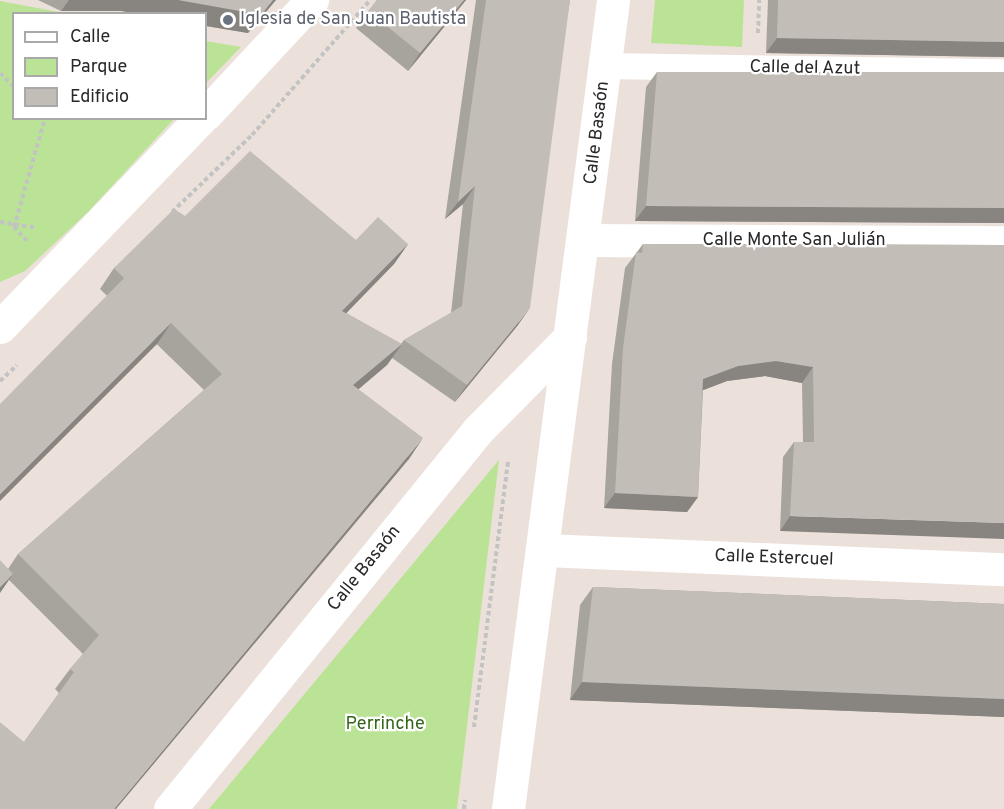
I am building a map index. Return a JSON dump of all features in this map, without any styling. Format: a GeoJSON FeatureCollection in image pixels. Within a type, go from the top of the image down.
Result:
{"type":"FeatureCollection","features":[{"type":"Feature","properties":{"kind":"street"},"geometry":{"type":"LineString","coordinates":[[207,113],[312,0]]}},
{"type":"Feature","properties":{"kind":"street","name":"Calle Basaón"},"geometry":{"type":"LineString","coordinates":[[508,809],[544,550],[570,337],[585,240],[613,0]]}},
{"type":"Feature","properties":{"kind":"street"},"geometry":{"type":"LineString","coordinates":[[0,327],[39,290],[199,120]]}},
{"type":"Feature","properties":{"kind":"street","name":"Calle Monte San Julián"},"geometry":{"type":"LineString","coordinates":[[585,240],[1004,242]]}},
{"type":"Feature","properties":{"kind":"street"},"geometry":{"type":"LineString","coordinates":[[0,300],[39,290]]}},
{"type":"Feature","properties":{"kind":"street","name":"Calle Basaón"},"geometry":{"type":"LineString","coordinates":[[170,809],[478,430],[570,337]]}},
{"type":"Feature","properties":{"kind":"street","name":"Calle Estercuel"},"geometry":{"type":"LineString","coordinates":[[544,550],[1004,568]]}},
{"type":"Feature","properties":{"kind":"lane","name":"Calle del Azut"},"geometry":{"type":"LineString","coordinates":[[606,66],[1004,72]]}},
{"type":"Feature","properties":{"kind":"path"},"geometry":{"type":"LineString","coordinates":[[758,41],[759,0]]}},
{"type":"Feature","properties":{"kind":"path"},"geometry":{"type":"LineString","coordinates":[[0,74],[12,85]]}},
{"type":"Feature","properties":{"kind":"path"},"geometry":{"type":"LineString","coordinates":[[14,226],[44,120]]}},
{"type":"Feature","properties":{"kind":"path"},"geometry":{"type":"LineString","coordinates":[[473,739],[509,450]]}},
{"type":"Feature","properties":{"kind":"path"},"geometry":{"type":"LineString","coordinates":[[464,809],[467,786]]}},
{"type":"Feature","properties":{"kind":"green space"},"geometry":{"type":"Polygon","coordinates":[[[655,0],[744,0],[742,47],[651,43],[655,0]]]}},
{"type":"Feature","properties":{"kind":"green space"},"geometry":{"type":"Polygon","coordinates":[[[0,1],[59,12],[12,12],[12,120],[173,120],[88,212],[25,271],[0,282],[0,1]]]}},
{"type":"Feature","properties":{"kind":"green space"},"geometry":{"type":"Polygon","coordinates":[[[207,41],[241,47],[207,82],[207,41]]]}},
{"type":"Feature","properties":{"kind":"green space","name":"Perrinche"},"geometry":{"type":"Polygon","coordinates":[[[499,460],[457,809],[209,809],[499,460]]]}},
{"type":"Feature","properties":{"kind":"building"},"geometry":{"type":"Polygon","coordinates":[[[178,0],[273,0],[261,15],[178,0]]]}},
{"type":"Feature","properties":{"kind":"building"},"geometry":{"type":"Polygon","coordinates":[[[377,0],[464,0],[420,53],[368,11],[377,0]]]}},
{"type":"Feature","properties":{"kind":"building"},"geometry":{"type":"Polygon","coordinates":[[[486,0],[570,0],[530,308],[467,385],[404,340],[462,306],[475,186],[458,202],[486,0]]]}},
{"type":"Feature","properties":{"kind":"building"},"geometry":{"type":"Polygon","coordinates":[[[778,0],[1004,0],[1004,42],[777,38],[778,0]]]}},
{"type":"Feature","properties":{"kind":"building"},"geometry":{"type":"Polygon","coordinates":[[[657,72],[1004,72],[1004,208],[646,206],[657,72]]]}},
{"type":"Feature","properties":{"kind":"building"},"geometry":{"type":"Polygon","coordinates":[[[250,151],[356,240],[378,217],[408,244],[342,311],[402,344],[353,385],[423,438],[114,809],[0,809],[0,722],[24,742],[74,672],[70,669],[99,635],[18,554],[222,374],[171,323],[0,494],[0,404],[124,278],[114,268],[174,209],[185,216],[250,151]]]}},
{"type":"Feature","properties":{"kind":"building"},"geometry":{"type":"Polygon","coordinates":[[[643,244],[1004,245],[1004,523],[790,516],[794,442],[814,442],[813,367],[776,361],[738,366],[703,379],[698,497],[615,493],[623,348],[636,252],[642,253],[643,244]]]}},
{"type":"Feature","properties":{"kind":"building"},"geometry":{"type":"Polygon","coordinates":[[[0,560],[13,574],[0,587],[0,560]]]}},
{"type":"Feature","properties":{"kind":"building"},"geometry":{"type":"Polygon","coordinates":[[[593,587],[1004,604],[1004,699],[582,682],[593,587]]]}},
{"type":"Feature","properties":{"kind":"place","name":"Iglesia de San Juan Bautista"},"geometry":{"type":"Point","coordinates":[228,20]}}]}
